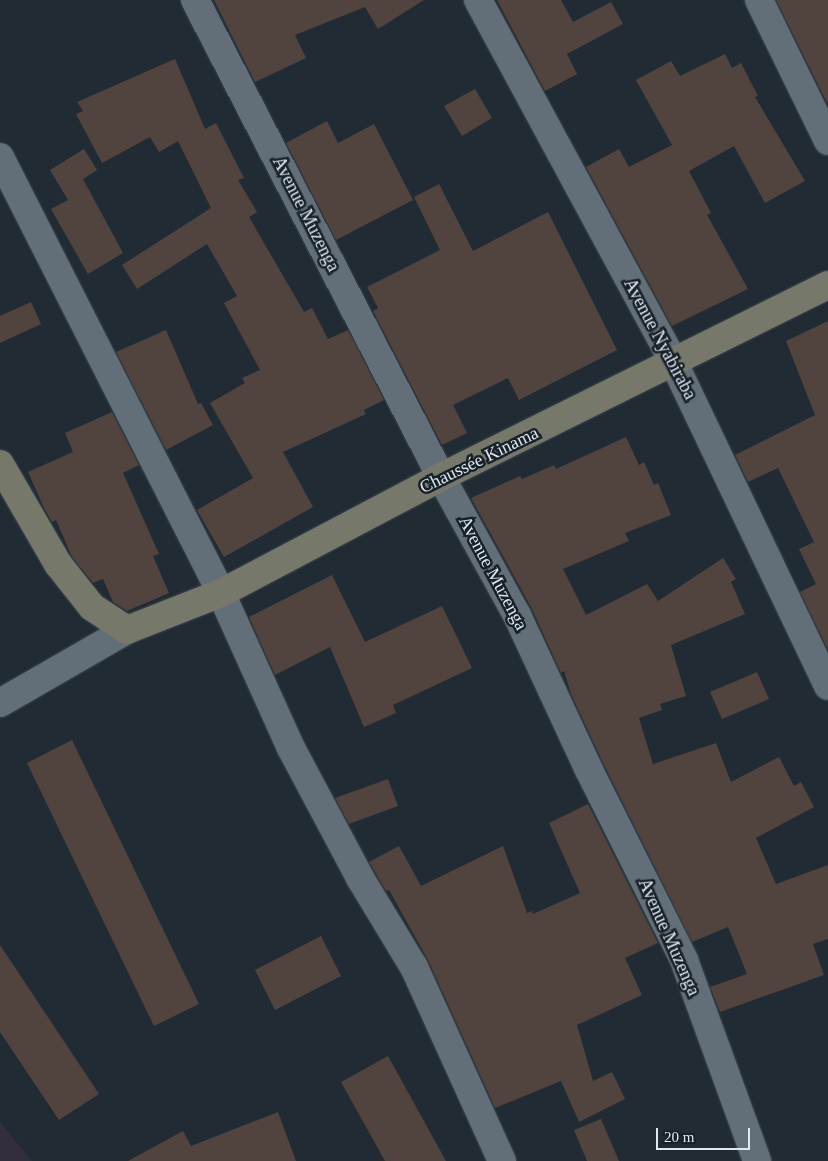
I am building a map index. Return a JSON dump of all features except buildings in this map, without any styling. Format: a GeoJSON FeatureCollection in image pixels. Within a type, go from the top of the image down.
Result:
{"type":"FeatureCollection","features":[{"type":"Feature","properties":{"kind":"street","name":"Avenue Muzenga"},"geometry":{"type":"LineString","coordinates":[[196,0],[441,477],[516,615],[588,768],[684,960],[757,1161]]}},
{"type":"Feature","properties":{"kind":"street","name":"Avenue Nyabiraba"},"geometry":{"type":"LineString","coordinates":[[478,0],[673,361],[828,686]]}},
{"type":"Feature","properties":{"kind":"street"},"geometry":{"type":"LineString","coordinates":[[759,0],[828,141]]}},
{"type":"Feature","properties":{"kind":"street"},"geometry":{"type":"LineString","coordinates":[[0,157],[222,594],[291,748],[360,878],[414,967],[502,1161]]}},
{"type":"Feature","properties":{"kind":"street","name":"Chaussée Kinama"},"geometry":{"type":"LineString","coordinates":[[127,630],[222,594],[441,477],[551,425],[673,361],[828,285]]}},
{"type":"Feature","properties":{"kind":"street"},"geometry":{"type":"LineString","coordinates":[[0,464],[58,564],[92,607],[127,630],[0,703]]}},
{"type":"Feature","properties":{"kind":"shaded area"},"geometry":{"type":"Polygon","coordinates":[[[0,1122],[32,1161],[0,1161],[0,1122]]]}}]}
